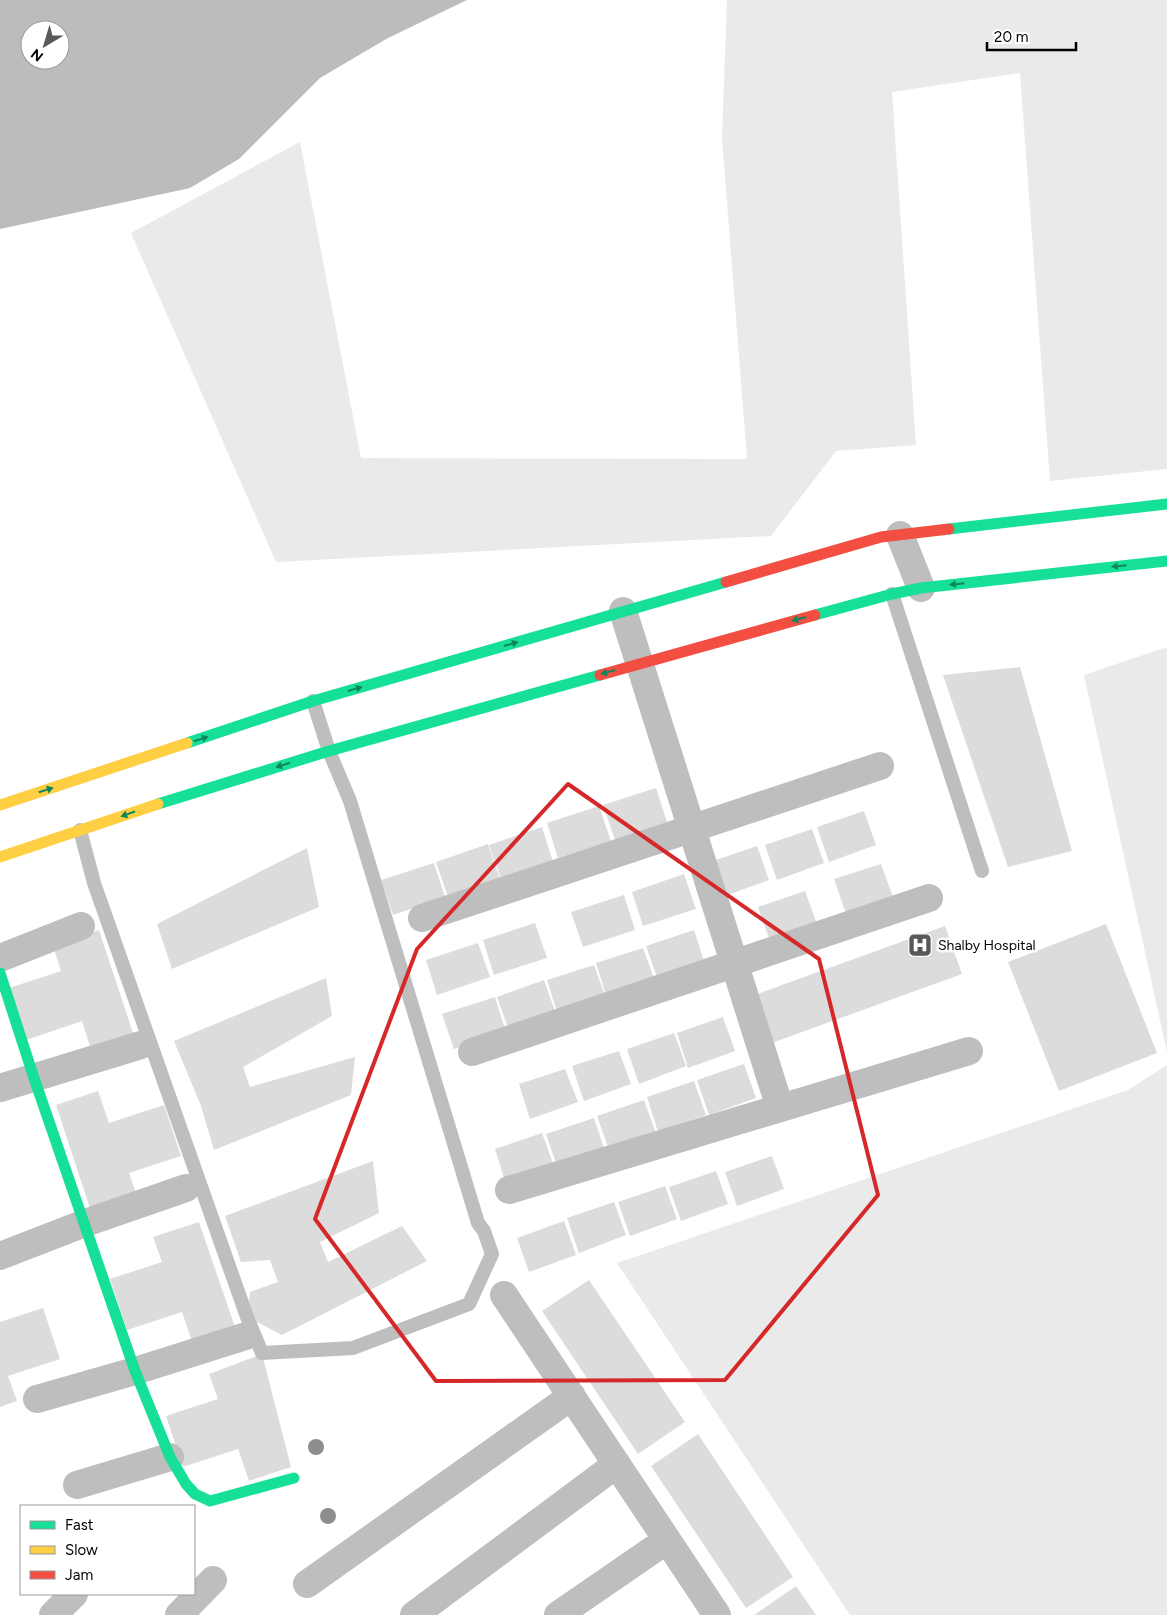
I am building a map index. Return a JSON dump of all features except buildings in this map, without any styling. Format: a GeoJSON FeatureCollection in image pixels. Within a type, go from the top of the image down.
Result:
{"type":"FeatureCollection","features":[{"type":"Feature","properties":{"kind":"street"},"geometry":{"type":"LineString","coordinates":[[0,805],[313,702],[881,538],[1167,504]]}},
{"type":"Feature","properties":{"kind":"street"},"geometry":{"type":"LineString","coordinates":[[900,535],[921,588]]}},
{"type":"Feature","properties":{"kind":"street"},"geometry":{"type":"LineString","coordinates":[[0,857],[170,800],[329,751],[892,594],[921,588],[1167,561]]}},
{"type":"Feature","properties":{"kind":"street"},"geometry":{"type":"LineString","coordinates":[[623,611],[780,1108]]}},
{"type":"Feature","properties":{"kind":"street"},"geometry":{"type":"LineString","coordinates":[[422,918],[880,766]]}},
{"type":"Feature","properties":{"kind":"street"},"geometry":{"type":"LineString","coordinates":[[472,1052],[929,898]]}},
{"type":"Feature","properties":{"kind":"street"},"geometry":{"type":"LineString","coordinates":[[0,958],[81,926]]}},
{"type":"Feature","properties":{"kind":"street"},"geometry":{"type":"LineString","coordinates":[[0,972],[34,1078],[135,1371],[170,1458],[186,1484],[195,1494],[210,1500],[294,1478]]}},
{"type":"Feature","properties":{"kind":"street"},"geometry":{"type":"LineString","coordinates":[[0,1088],[141,1045]]}},
{"type":"Feature","properties":{"kind":"street"},"geometry":{"type":"LineString","coordinates":[[509,1190],[969,1051]]}},
{"type":"Feature","properties":{"kind":"street"},"geometry":{"type":"LineString","coordinates":[[0,1256],[85,1223],[186,1188]]}},
{"type":"Feature","properties":{"kind":"street"},"geometry":{"type":"LineString","coordinates":[[504,1295],[717,1615]]}},
{"type":"Feature","properties":{"kind":"street"},"geometry":{"type":"LineString","coordinates":[[37,1399],[246,1336]]}},
{"type":"Feature","properties":{"kind":"street"},"geometry":{"type":"LineString","coordinates":[[307,1584],[572,1396]]}},
{"type":"Feature","properties":{"kind":"street"},"geometry":{"type":"LineString","coordinates":[[77,1485],[170,1458]]}},
{"type":"Feature","properties":{"kind":"street"},"geometry":{"type":"LineString","coordinates":[[414,1615],[617,1464]]}},
{"type":"Feature","properties":{"kind":"street"},"geometry":{"type":"LineString","coordinates":[[558,1615],[667,1540]]}},
{"type":"Feature","properties":{"kind":"street"},"geometry":{"type":"LineString","coordinates":[[179,1615],[213,1580]]}},
{"type":"Feature","properties":{"kind":"street"},"geometry":{"type":"LineString","coordinates":[[53,1615],[73,1595]]}},
{"type":"Feature","properties":{"kind":"lane"},"geometry":{"type":"LineString","coordinates":[[892,594],[982,871]]}},
{"type":"Feature","properties":{"kind":"lane"},"geometry":{"type":"LineString","coordinates":[[80,830],[94,883],[247,1317],[262,1353],[354,1348],[469,1304],[492,1254],[484,1231],[478,1223],[350,801],[329,751],[313,702]]}},
{"type":"Feature","properties":{"kind":"highlighted area"},"geometry":{"type":"Polygon","coordinates":[[[568,784],[819,959],[878,1195],[725,1380],[436,1381],[315,1219],[417,949],[568,784]]]}},
{"type":"Feature","properties":{"kind":"shaded area"},"geometry":{"type":"Polygon","coordinates":[[[0,0],[467,0],[388,38],[320,78],[239,159],[190,188],[0,229],[0,0]]]}},
{"type":"Feature","properties":{"kind":"shaded area"},"geometry":{"type":"Polygon","coordinates":[[[727,0],[1167,0],[1167,469],[1050,481],[1020,73],[892,92],[916,445],[836,451],[771,536],[276,562],[131,233],[300,142],[361,458],[747,459],[722,138],[727,0]]]}},
{"type":"Feature","properties":{"kind":"shaded area"},"geometry":{"type":"Polygon","coordinates":[[[1167,647],[1167,1052],[1084,675],[1167,647]]]}},
{"type":"Feature","properties":{"kind":"shaded area"},"geometry":{"type":"Polygon","coordinates":[[[1167,1065],[1167,1615],[850,1615],[617,1263],[1128,1090],[1167,1065]]]}},
{"type":"Feature","properties":{"kind":"traffic: fast"},"geometry":{"type":"LineString","coordinates":[[949,529],[1167,504]]}},
{"type":"Feature","properties":{"kind":"traffic: fast"},"geometry":{"type":"LineString","coordinates":[[815,615],[921,588],[1167,561]]}},
{"type":"Feature","properties":{"kind":"traffic: fast"},"geometry":{"type":"LineString","coordinates":[[187,743],[313,701],[726,582]]}},
{"type":"Feature","properties":{"kind":"traffic: fast"},"geometry":{"type":"LineString","coordinates":[[158,804],[329,751],[600,675]]}},
{"type":"Feature","properties":{"kind":"traffic: fast"},"geometry":{"type":"LineString","coordinates":[[0,973],[34,1078],[135,1371],[170,1457],[186,1484],[195,1494],[210,1501],[294,1478]]}},
{"type":"Feature","properties":{"kind":"traffic: slow"},"geometry":{"type":"LineString","coordinates":[[0,805],[187,743]]}},
{"type":"Feature","properties":{"kind":"traffic: slow"},"geometry":{"type":"LineString","coordinates":[[0,857],[158,804]]}},
{"type":"Feature","properties":{"kind":"traffic: jam"},"geometry":{"type":"LineString","coordinates":[[726,582],[881,537],[949,529]]}},
{"type":"Feature","properties":{"kind":"traffic: jam"},"geometry":{"type":"LineString","coordinates":[[600,675],[815,615]]}},
{"type":"Feature","properties":{"kind":"place","name":"Shalby Hospital"},"geometry":{"type":"Point","coordinates":[920,945]}}]}
